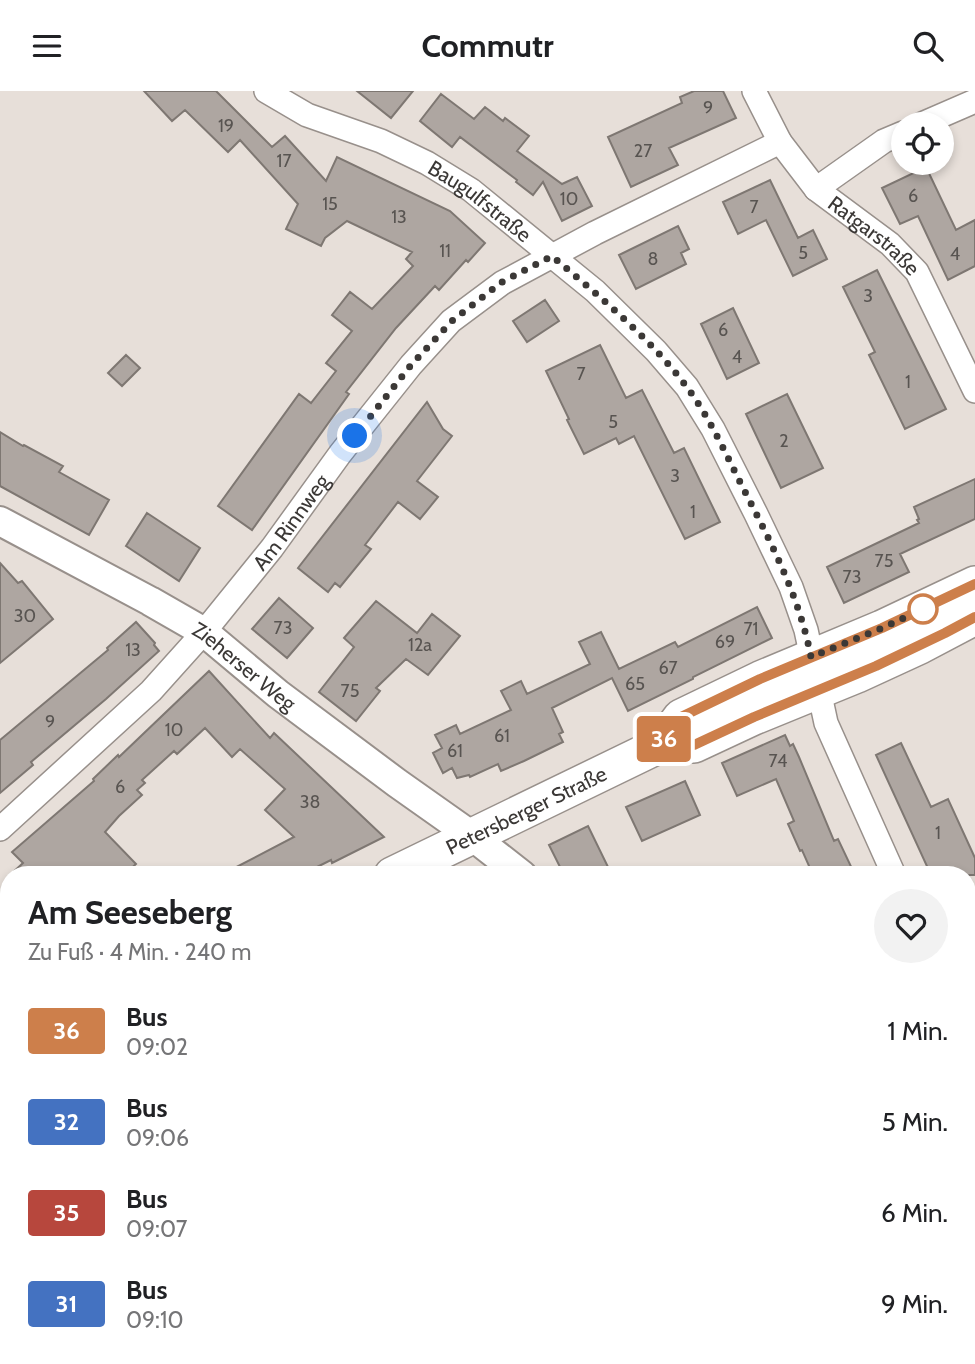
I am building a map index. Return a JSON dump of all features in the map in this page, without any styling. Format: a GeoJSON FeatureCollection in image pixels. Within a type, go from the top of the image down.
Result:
{"type":"FeatureCollection","features":[{"type":"Feature","properties":{"kind":"main road","name":"Petersberger Straße"},"geometry":{"type":"LineString","coordinates":[[660,745],[681,717],[975,584]]}},
{"type":"Feature","properties":{"kind":"main road","name":"Petersberger Straße"},"geometry":{"type":"LineString","coordinates":[[410,866],[660,745],[694,745],[896,657],[975,617]]}},
{"type":"Feature","properties":{"kind":"street","name":"Baugulfstraße"},"geometry":{"type":"LineString","coordinates":[[266,91],[307,115],[382,141],[427,163],[471,190],[603,300],[656,351],[687,387],[713,429],[791,587],[806,629],[818,691],[830,732],[890,866]]}},
{"type":"Feature","properties":{"kind":"street","name":"Ratgarstraße"},"geometry":{"type":"LineString","coordinates":[[755,92],[780,142],[816,189],[890,244],[917,272],[975,391]]}},
{"type":"Feature","properties":{"kind":"street"},"geometry":{"type":"LineString","coordinates":[[950,112],[975,101]]}},
{"type":"Feature","properties":{"kind":"street"},"geometry":{"type":"LineString","coordinates":[[816,189],[891,138]]}},
{"type":"Feature","properties":{"kind":"street","name":"Am Rinnweg"},"geometry":{"type":"LineString","coordinates":[[0,829],[151,691],[204,632],[272,548],[340,454],[411,365],[452,321],[502,282],[780,142]]}},
{"type":"Feature","properties":{"kind":"street","name":"Zieherser Weg"},"geometry":{"type":"LineString","coordinates":[[0,521],[204,632],[289,703],[511,866]]}},
{"type":"Feature","properties":{"kind":"building"},"geometry":{"type":"Polygon","coordinates":[[[144,91],[216,91],[272,147],[285,136],[326,181],[337,157],[450,211],[485,243],[439,290],[435,286],[396,328],[346,392],[349,394],[252,530],[218,506],[299,394],[311,403],[336,371],[326,363],[352,331],[332,315],[350,292],[372,309],[413,266],[406,259],[412,252],[347,221],[325,238],[321,246],[286,229],[298,204],[240,140],[228,152],[185,110],[172,121],[144,91]]]}},
{"type":"Feature","properties":{"kind":"building"},"geometry":{"type":"Polygon","coordinates":[[[357,91],[413,91],[391,118],[357,91]]]}},
{"type":"Feature","properties":{"kind":"building"},"geometry":{"type":"Polygon","coordinates":[[[694,91],[723,91],[736,118],[669,148],[678,165],[631,187],[608,137],[682,103],[680,97],[694,91]]]}},
{"type":"Feature","properties":{"kind":"building"},"geometry":{"type":"Polygon","coordinates":[[[441,94],[474,119],[485,107],[503,121],[505,118],[529,136],[517,151],[562,184],[577,177],[592,206],[562,221],[543,182],[533,195],[460,137],[452,147],[420,121],[441,94]]]}},
{"type":"Feature","properties":{"kind":"building"},"geometry":{"type":"Polygon","coordinates":[[[909,175],[930,175],[956,230],[975,220],[975,266],[948,280],[918,216],[900,224],[882,188],[909,175]]]}},
{"type":"Feature","properties":{"kind":"building"},"geometry":{"type":"Polygon","coordinates":[[[770,180],[798,238],[813,230],[827,259],[793,276],[766,220],[738,234],[723,202],[770,180]]]}},
{"type":"Feature","properties":{"kind":"building"},"geometry":{"type":"Polygon","coordinates":[[[678,226],[689,249],[681,253],[686,264],[636,289],[619,255],[678,226]]]}},
{"type":"Feature","properties":{"kind":"building"},"geometry":{"type":"Polygon","coordinates":[[[877,270],[946,409],[905,429],[869,355],[875,352],[843,287],[877,270]]]}},
{"type":"Feature","properties":{"kind":"building"},"geometry":{"type":"Polygon","coordinates":[[[545,300],[559,321],[527,342],[513,321],[545,300]]]}},
{"type":"Feature","properties":{"kind":"building"},"geometry":{"type":"Polygon","coordinates":[[[733,308],[759,363],[727,379],[701,324],[733,308]]]}},
{"type":"Feature","properties":{"kind":"building"},"geometry":{"type":"Polygon","coordinates":[[[600,345],[626,398],[642,390],[674,453],[684,448],[720,522],[685,539],[634,436],[619,444],[616,438],[584,454],[546,371],[600,345]]]}},
{"type":"Feature","properties":{"kind":"building"},"geometry":{"type":"Polygon","coordinates":[[[126,355],[140,368],[122,386],[108,373],[126,355]]]}},
{"type":"Feature","properties":{"kind":"building"},"geometry":{"type":"Polygon","coordinates":[[[787,394],[823,468],[781,488],[746,414],[787,394]]]}},
{"type":"Feature","properties":{"kind":"building"},"geometry":{"type":"Polygon","coordinates":[[[427,402],[443,429],[452,436],[417,481],[438,497],[420,519],[398,502],[365,545],[371,549],[340,587],[335,583],[328,592],[298,568],[427,402]]]}},
{"type":"Feature","properties":{"kind":"building"},"geometry":{"type":"Polygon","coordinates":[[[0,432],[63,466],[59,472],[109,500],[89,535],[0,486],[0,432]]]}},
{"type":"Feature","properties":{"kind":"building"},"geometry":{"type":"Polygon","coordinates":[[[975,479],[975,519],[900,554],[909,572],[844,603],[827,567],[919,523],[914,507],[975,479]]]}},
{"type":"Feature","properties":{"kind":"building"},"geometry":{"type":"Polygon","coordinates":[[[147,513],[200,548],[179,581],[126,546],[147,513]]]}},
{"type":"Feature","properties":{"kind":"building"},"geometry":{"type":"Polygon","coordinates":[[[0,563],[18,583],[22,581],[53,619],[0,663],[0,563]]]}},
{"type":"Feature","properties":{"kind":"building"},"geometry":{"type":"Polygon","coordinates":[[[279,598],[313,628],[287,658],[252,629],[279,598]]]}},
{"type":"Feature","properties":{"kind":"building"},"geometry":{"type":"Polygon","coordinates":[[[376,601],[417,633],[432,614],[460,636],[428,675],[406,659],[376,688],[380,691],[356,721],[319,692],[354,647],[344,638],[376,601]]]}},
{"type":"Feature","properties":{"kind":"building"},"geometry":{"type":"Polygon","coordinates":[[[757,607],[772,638],[628,711],[612,678],[552,708],[563,732],[559,734],[563,742],[524,761],[501,771],[498,764],[470,777],[457,778],[452,768],[443,773],[433,753],[442,748],[435,735],[456,725],[460,734],[511,710],[501,691],[521,681],[527,694],[590,664],[579,642],[601,632],[619,669],[675,642],[678,647],[757,607]]]}},
{"type":"Feature","properties":{"kind":"building"},"geometry":{"type":"Polygon","coordinates":[[[136,622],[159,651],[31,762],[33,765],[0,793],[0,740],[108,650],[107,648],[136,622]]]}},
{"type":"Feature","properties":{"kind":"building"},"geometry":{"type":"Polygon","coordinates":[[[209,671],[270,738],[274,733],[384,837],[332,863],[331,860],[319,866],[238,866],[294,837],[265,810],[285,789],[240,749],[232,757],[205,728],[177,754],[174,751],[142,780],[145,783],[137,790],[142,795],[105,832],[136,864],[134,866],[20,866],[23,863],[12,852],[94,781],[118,755],[119,757],[209,671]]]}},
{"type":"Feature","properties":{"kind":"building"},"geometry":{"type":"Polygon","coordinates":[[[785,735],[790,746],[793,744],[834,841],[838,839],[851,866],[809,866],[788,824],[794,821],[776,779],[737,796],[722,763],[785,735]]]}},
{"type":"Feature","properties":{"kind":"building"},"geometry":{"type":"Polygon","coordinates":[[[901,743],[931,807],[948,799],[975,858],[975,866],[927,866],[876,755],[901,743]]]}},
{"type":"Feature","properties":{"kind":"building"},"geometry":{"type":"Polygon","coordinates":[[[685,781],[700,815],[642,841],[626,807],[685,781]]]}},
{"type":"Feature","properties":{"kind":"building"},"geometry":{"type":"Polygon","coordinates":[[[588,826],[608,866],[560,866],[549,845],[588,826]]]}},
{"type":"Feature","properties":{"kind":"bus line","name":"36"},"geometry":{"type":"LineString","coordinates":[[975,584],[681,717],[660,745],[694,745],[857,675],[975,617]]}},
{"type":"Feature","properties":{"kind":"route"},"geometry":{"type":"LineString","coordinates":[[355,436],[411,365],[452,321],[502,282],[552,256],[595,291],[656,351],[687,387],[713,429],[791,587],[806,629],[811,657],[923,609]]}}]}
